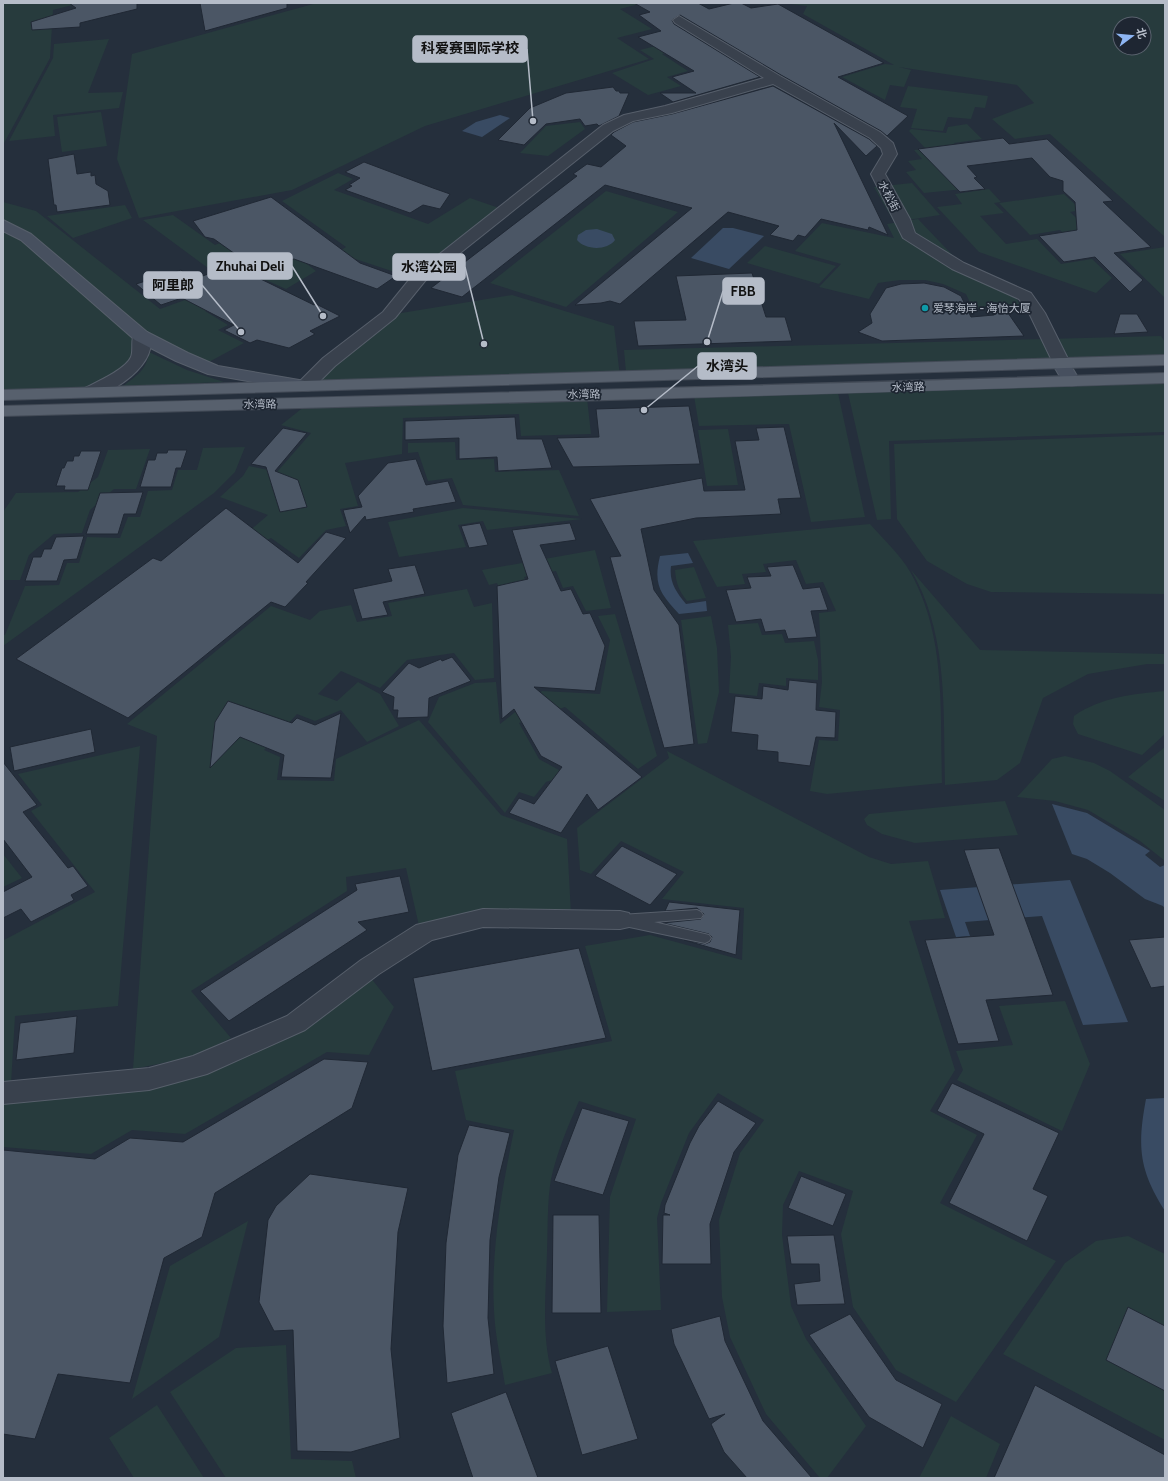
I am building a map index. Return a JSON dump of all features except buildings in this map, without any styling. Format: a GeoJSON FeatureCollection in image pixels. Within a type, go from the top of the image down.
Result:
{"type":"FeatureCollection","features":[{"type":"Feature","properties":{"kind":"main road","name":"水湾路"},"geometry":{"type":"LineString","coordinates":[[3,396],[91,392],[1165,360]]}},
{"type":"Feature","properties":{"kind":"main road","name":"水湾路"},"geometry":{"type":"LineString","coordinates":[[3,411],[550,395],[821,390],[1165,378]]}},
{"type":"Feature","properties":{"kind":"street","name":"水松街"},"geometry":{"type":"LineString","coordinates":[[679,20],[775,79],[875,135],[888,146],[890,154],[878,174],[902,219],[908,234],[958,266],[1025,296],[1038,313],[1061,363]]}},
{"type":"Feature","properties":{"kind":"street"},"geometry":{"type":"LineString","coordinates":[[305,386],[329,362],[389,315],[419,278],[608,128],[629,118],[667,110],[775,79]]}},
{"type":"Feature","properties":{"kind":"street","name":"水湾路"},"geometry":{"type":"LineString","coordinates":[[3,224],[26,237],[141,336],[182,358],[214,370],[305,386]]}},
{"type":"Feature","properties":{"kind":"street"},"geometry":{"type":"LineString","coordinates":[[91,392],[129,370],[137,361],[141,350],[141,336]]}},
{"type":"Feature","properties":{"kind":"street"},"geometry":{"type":"LineString","coordinates":[[1061,363],[1071,381]]}},
{"type":"Feature","properties":{"kind":"street"},"geometry":{"type":"LineString","coordinates":[[3,1093],[149,1079],[198,1066],[296,1023],[370,967],[424,932],[483,918],[620,920]]}},
{"type":"Feature","properties":{"kind":"lane"},"geometry":{"type":"LineString","coordinates":[[620,920],[696,915]]}},
{"type":"Feature","properties":{"kind":"lane"},"geometry":{"type":"LineString","coordinates":[[620,920],[705,938]]}},
{"type":"Feature","properties":{"kind":"green space"},"geometry":{"type":"Polygon","coordinates":[[[3,3],[80,3],[53,10],[50,58],[3,145],[3,3]]]}},
{"type":"Feature","properties":{"kind":"green space"},"geometry":{"type":"Polygon","coordinates":[[[317,3],[643,3],[620,9],[652,29],[617,38],[649,59],[425,126],[292,190],[139,218],[117,159],[132,54],[317,3]]]}},
{"type":"Feature","properties":{"kind":"green space"},"geometry":{"type":"Polygon","coordinates":[[[782,3],[1165,3],[1165,237],[1050,134],[1015,139],[992,119],[1034,103],[1017,85],[899,67],[911,70],[904,87],[890,85],[885,100],[842,77],[885,64],[894,65],[803,14],[807,6],[782,3]]]}},
{"type":"Feature","properties":{"kind":"green space"},"geometry":{"type":"Polygon","coordinates":[[[109,39],[88,93],[123,92],[119,108],[53,115],[55,136],[9,141],[53,58],[54,44],[109,39]]]}},
{"type":"Feature","properties":{"kind":"green space"},"geometry":{"type":"Polygon","coordinates":[[[671,42],[681,49],[662,54],[688,71],[667,77],[681,86],[648,95],[612,73],[654,59],[640,50],[671,42]]]}},
{"type":"Feature","properties":{"kind":"green space"},"geometry":{"type":"Polygon","coordinates":[[[908,86],[988,96],[985,108],[975,107],[971,119],[948,117],[943,131],[911,128],[917,109],[900,107],[908,86]]]}},
{"type":"Feature","properties":{"kind":"green space"},"geometry":{"type":"Polygon","coordinates":[[[101,112],[107,146],[62,152],[57,117],[101,112]]]}},
{"type":"Feature","properties":{"kind":"green space"},"geometry":{"type":"Polygon","coordinates":[[[580,122],[585,129],[548,156],[520,153],[546,126],[580,122]]]}},
{"type":"Feature","properties":{"kind":"green space"},"geometry":{"type":"Polygon","coordinates":[[[967,124],[982,139],[954,143],[973,164],[944,168],[964,189],[924,193],[906,172],[916,170],[908,161],[922,159],[914,150],[926,149],[909,131],[911,129],[946,133],[948,127],[967,124]]]}},
{"type":"Feature","properties":{"kind":"green space"},"geometry":{"type":"Polygon","coordinates":[[[338,173],[353,179],[334,190],[428,224],[470,198],[499,208],[413,278],[337,253],[346,247],[282,201],[338,173]]]}},
{"type":"Feature","properties":{"kind":"green space"},"geometry":{"type":"Polygon","coordinates":[[[912,183],[940,215],[894,222],[874,187],[912,183]]]}},
{"type":"Feature","properties":{"kind":"green space"},"geometry":{"type":"Polygon","coordinates":[[[989,189],[1001,202],[994,203],[1004,213],[980,216],[1006,244],[1037,239],[1061,264],[1092,259],[1112,278],[1096,293],[979,252],[937,207],[962,204],[955,194],[989,189]]]}},
{"type":"Feature","properties":{"kind":"green space"},"geometry":{"type":"Polygon","coordinates":[[[606,191],[678,212],[566,307],[490,283],[606,191]]]}},
{"type":"Feature","properties":{"kind":"green space"},"geometry":{"type":"Polygon","coordinates":[[[1064,194],[1081,210],[1070,212],[1113,253],[1087,257],[1060,230],[1030,235],[999,203],[1064,194]]]}},
{"type":"Feature","properties":{"kind":"green space"},"geometry":{"type":"Polygon","coordinates":[[[3,202],[36,211],[160,309],[277,267],[259,254],[212,271],[143,220],[173,215],[215,245],[254,230],[272,237],[316,271],[286,289],[266,280],[205,311],[228,325],[218,330],[244,343],[207,363],[144,334],[3,221],[3,202]]]}},
{"type":"Feature","properties":{"kind":"green space"},"geometry":{"type":"Polygon","coordinates":[[[125,205],[132,218],[73,238],[47,216],[125,205]]]}},
{"type":"Feature","properties":{"kind":"green space"},"geometry":{"type":"Polygon","coordinates":[[[918,219],[961,264],[1008,282],[1021,307],[973,309],[966,294],[943,284],[925,280],[900,280],[878,283],[869,299],[819,287],[841,264],[795,251],[822,223],[894,238],[887,224],[918,219]]]}},
{"type":"Feature","properties":{"kind":"green space"},"geometry":{"type":"Polygon","coordinates":[[[3,225],[140,336],[137,361],[91,392],[3,395],[3,225]]]}},
{"type":"Feature","properties":{"kind":"green space"},"geometry":{"type":"Polygon","coordinates":[[[765,246],[836,266],[819,284],[747,263],[765,246]]]}},
{"type":"Feature","properties":{"kind":"green space"},"geometry":{"type":"Polygon","coordinates":[[[1165,247],[1165,298],[1120,254],[1165,247]]]}},
{"type":"Feature","properties":{"kind":"green space"},"geometry":{"type":"Polygon","coordinates":[[[512,295],[614,326],[620,376],[305,386],[389,315],[512,295]]]}},
{"type":"Feature","properties":{"kind":"green space"},"geometry":{"type":"Polygon","coordinates":[[[1161,336],[1165,342],[1165,357],[626,372],[624,350],[1161,336]]]}},
{"type":"Feature","properties":{"kind":"green space"},"geometry":{"type":"Polygon","coordinates":[[[149,352],[187,370],[224,382],[123,386],[144,368],[149,352]]]}},
{"type":"Feature","properties":{"kind":"green space"},"geometry":{"type":"Polygon","coordinates":[[[1165,382],[1165,432],[889,441],[891,519],[877,520],[848,393],[1165,382]]]}},
{"type":"Feature","properties":{"kind":"green space"},"geometry":{"type":"Polygon","coordinates":[[[838,393],[865,517],[811,522],[789,424],[699,426],[694,396],[838,393]]]}},
{"type":"Feature","properties":{"kind":"green space"},"geometry":{"type":"Polygon","coordinates":[[[587,398],[591,434],[521,436],[519,414],[403,418],[402,454],[345,463],[358,506],[340,509],[346,526],[326,530],[299,558],[271,538],[199,574],[268,515],[220,497],[243,476],[249,466],[277,472],[311,433],[281,425],[305,406],[587,398]]]}},
{"type":"Feature","properties":{"kind":"green space"},"geometry":{"type":"Polygon","coordinates":[[[728,429],[738,485],[707,486],[698,430],[728,429]]]}},
{"type":"Feature","properties":{"kind":"green space"},"geometry":{"type":"Polygon","coordinates":[[[1165,435],[1165,594],[991,592],[967,584],[927,561],[897,519],[894,444],[1165,435]]]}},
{"type":"Feature","properties":{"kind":"green space"},"geometry":{"type":"Polygon","coordinates":[[[455,442],[456,460],[494,459],[495,472],[559,470],[579,516],[463,505],[452,478],[428,481],[418,452],[408,453],[408,443],[455,442]]]}},
{"type":"Feature","properties":{"kind":"green space"},"geometry":{"type":"Polygon","coordinates":[[[245,447],[235,472],[214,493],[3,646],[3,635],[5,635],[25,586],[59,585],[67,563],[79,563],[87,537],[120,538],[128,517],[140,517],[148,491],[172,490],[178,470],[197,470],[203,448],[245,447]]]}},
{"type":"Feature","properties":{"kind":"green space"},"geometry":{"type":"Polygon","coordinates":[[[150,449],[136,489],[114,489],[90,510],[82,533],[54,534],[29,555],[20,580],[3,580],[3,512],[16,493],[78,492],[98,477],[108,450],[150,449]]]}},
{"type":"Feature","properties":{"kind":"green space"},"geometry":{"type":"Polygon","coordinates":[[[463,508],[582,519],[487,530],[483,521],[458,525],[466,547],[399,557],[388,522],[463,508]]]}},
{"type":"Feature","properties":{"kind":"green space"},"geometry":{"type":"Polygon","coordinates":[[[870,524],[895,551],[911,573],[925,605],[932,629],[937,654],[941,706],[942,783],[827,794],[810,791],[819,740],[838,741],[840,710],[819,707],[822,682],[819,613],[836,611],[823,582],[806,584],[796,560],[763,564],[766,572],[742,574],[745,584],[717,587],[693,541],[870,524]]]}},
{"type":"Feature","properties":{"kind":"green space"},"geometry":{"type":"Polygon","coordinates":[[[595,550],[611,608],[586,611],[573,586],[563,588],[556,571],[524,577],[540,613],[508,609],[497,583],[489,585],[482,570],[595,550]]]}},
{"type":"Feature","properties":{"kind":"green space"},"geometry":{"type":"Polygon","coordinates":[[[694,567],[706,598],[687,601],[678,587],[675,570],[694,567]]]}},
{"type":"Feature","properties":{"kind":"green space"},"geometry":{"type":"Polygon","coordinates":[[[911,570],[980,650],[1165,654],[1165,664],[1147,664],[1088,674],[1043,698],[1020,763],[997,780],[945,785],[942,674],[938,647],[932,621],[923,595],[911,570]]]}},
{"type":"Feature","properties":{"kind":"green space"},"geometry":{"type":"Polygon","coordinates":[[[467,589],[474,607],[492,603],[494,678],[475,680],[454,653],[407,660],[380,688],[341,671],[318,694],[337,701],[358,682],[380,694],[399,726],[367,742],[341,710],[315,721],[297,714],[264,750],[280,757],[277,780],[334,781],[336,759],[419,720],[501,815],[567,839],[571,914],[419,926],[406,868],[346,877],[347,891],[191,991],[231,1038],[193,1057],[133,1069],[157,736],[127,724],[271,606],[310,620],[320,611],[351,605],[357,622],[392,616],[388,603],[467,589]]]}},
{"type":"Feature","properties":{"kind":"green space"},"geometry":{"type":"Polygon","coordinates":[[[615,614],[657,756],[638,769],[565,707],[519,723],[539,759],[568,775],[546,782],[534,797],[519,792],[505,813],[428,722],[439,697],[475,683],[496,682],[500,724],[542,691],[600,694],[610,640],[598,616],[615,614]]]}},
{"type":"Feature","properties":{"kind":"green space"},"geometry":{"type":"Polygon","coordinates":[[[711,616],[717,648],[719,692],[707,743],[698,744],[681,620],[711,616]]]}},
{"type":"Feature","properties":{"kind":"green space"},"geometry":{"type":"Polygon","coordinates":[[[758,623],[762,635],[782,634],[785,643],[814,641],[818,660],[818,680],[786,678],[786,686],[759,683],[757,696],[729,693],[731,657],[728,625],[758,623]]]}},
{"type":"Feature","properties":{"kind":"green space"},"geometry":{"type":"Polygon","coordinates":[[[1165,691],[1165,734],[1142,755],[1078,734],[1073,724],[1074,716],[1095,704],[1129,695],[1165,691]]]}},
{"type":"Feature","properties":{"kind":"green space"},"geometry":{"type":"Polygon","coordinates":[[[140,746],[118,1006],[15,1016],[11,1084],[3,1084],[3,939],[4,940],[95,892],[31,811],[42,805],[18,774],[140,746]]]}},
{"type":"Feature","properties":{"kind":"green space"},"geometry":{"type":"Polygon","coordinates":[[[1165,747],[1165,801],[1128,777],[1165,747]]]}},
{"type":"Feature","properties":{"kind":"green space"},"geometry":{"type":"Polygon","coordinates":[[[667,751],[869,857],[891,864],[928,861],[945,918],[909,921],[955,1070],[930,1111],[977,1135],[940,1203],[1056,1261],[956,1402],[896,1370],[853,1307],[841,1234],[853,1191],[799,1171],[783,1205],[782,1235],[791,1306],[806,1339],[866,1426],[827,1478],[820,1478],[766,1414],[730,1337],[722,1297],[719,1220],[740,1153],[764,1120],[718,1093],[689,1133],[661,1203],[657,1218],[661,1310],[607,1312],[610,1197],[636,1119],[579,1101],[556,1159],[551,1179],[549,1197],[545,1328],[546,1344],[552,1373],[505,1385],[495,1324],[494,1275],[497,1227],[514,1130],[466,1120],[455,1071],[612,1041],[585,946],[650,935],[742,960],[744,908],[662,899],[684,872],[621,841],[591,874],[580,870],[577,828],[669,758],[667,751]]]}},
{"type":"Feature","properties":{"kind":"green space"},"geometry":{"type":"Polygon","coordinates":[[[1065,756],[1094,763],[1110,771],[1165,810],[1165,861],[1140,841],[1088,810],[1055,801],[1017,797],[1052,759],[1065,756]]]}},
{"type":"Feature","properties":{"kind":"green space"},"geometry":{"type":"Polygon","coordinates":[[[1005,801],[1018,835],[915,843],[882,834],[867,825],[864,819],[869,814],[1005,801]]]}},
{"type":"Feature","properties":{"kind":"green space"},"geometry":{"type":"Polygon","coordinates":[[[3,854],[22,878],[3,887],[3,854]]]}},
{"type":"Feature","properties":{"kind":"green space"},"geometry":{"type":"Polygon","coordinates":[[[370,977],[394,1007],[369,1055],[327,1052],[185,1134],[132,1130],[91,1154],[3,1147],[3,1100],[147,1086],[370,977]]]}},
{"type":"Feature","properties":{"kind":"green space"},"geometry":{"type":"Polygon","coordinates":[[[1065,1001],[1090,1064],[1062,1131],[957,1080],[963,1070],[956,1051],[1013,1045],[999,1006],[1065,1001]]]}},
{"type":"Feature","properties":{"kind":"green space"},"geometry":{"type":"Polygon","coordinates":[[[248,1221],[219,1337],[132,1399],[170,1266],[248,1221]]]}},
{"type":"Feature","properties":{"kind":"green space"},"geometry":{"type":"Polygon","coordinates":[[[1128,1236],[1165,1254],[1165,1440],[1003,1354],[1065,1263],[1096,1241],[1128,1236]]]}},
{"type":"Feature","properties":{"kind":"green space"},"geometry":{"type":"Polygon","coordinates":[[[286,1345],[291,1459],[352,1461],[356,1478],[226,1478],[170,1392],[236,1348],[286,1345]]]}},
{"type":"Feature","properties":{"kind":"green space"},"geometry":{"type":"Polygon","coordinates":[[[157,1405],[204,1478],[134,1478],[109,1438],[157,1405]]]}},
{"type":"Feature","properties":{"kind":"green space"},"geometry":{"type":"Polygon","coordinates":[[[951,1416],[1000,1444],[986,1478],[919,1478],[951,1416]]]}},
{"type":"Feature","properties":{"kind":"water"},"geometry":{"type":"Polygon","coordinates":[[[500,115],[510,118],[482,137],[462,131],[476,122],[500,115]]]}},
{"type":"Feature","properties":{"kind":"water"},"geometry":{"type":"Polygon","coordinates":[[[723,228],[733,228],[764,236],[729,269],[691,258],[723,228]]]}},
{"type":"Feature","properties":{"kind":"water"},"geometry":{"type":"Polygon","coordinates":[[[597,229],[612,234],[615,240],[607,246],[596,248],[585,246],[577,240],[578,235],[586,230],[597,229]]]}},
{"type":"Feature","properties":{"kind":"water"},"geometry":{"type":"Polygon","coordinates":[[[688,553],[693,563],[671,566],[672,582],[676,591],[686,604],[706,601],[707,611],[679,614],[667,600],[660,588],[657,574],[658,566],[660,556],[688,553]]]}},
{"type":"Feature","properties":{"kind":"water"},"geometry":{"type":"Polygon","coordinates":[[[1052,804],[1087,813],[1150,851],[1145,855],[1160,867],[1165,865],[1165,909],[1163,906],[1145,899],[1110,873],[1087,859],[1072,854],[1052,804]]]}},
{"type":"Feature","properties":{"kind":"water"},"geometry":{"type":"Polygon","coordinates":[[[1070,880],[1128,1022],[1083,1025],[1042,916],[965,922],[970,936],[956,937],[940,890],[1070,880]]]}},
{"type":"Feature","properties":{"kind":"water"},"geometry":{"type":"Polygon","coordinates":[[[1165,1098],[1165,1211],[1156,1196],[1145,1170],[1141,1145],[1146,1099],[1165,1098]]]}},
{"type":"Feature","properties":{"kind":"place","name":"科爱赛国际学校"},"geometry":{"type":"Point","coordinates":[533,121]}},
{"type":"Feature","properties":{"kind":"place","name":"爱琴海岸 - 海怡大厦"},"geometry":{"type":"Point","coordinates":[925,308]}},
{"type":"Feature","properties":{"kind":"place","name":"Zhuhai Deli"},"geometry":{"type":"Point","coordinates":[323,316]}},
{"type":"Feature","properties":{"kind":"place","name":"阿里郎"},"geometry":{"type":"Point","coordinates":[241,332]}},
{"type":"Feature","properties":{"kind":"place","name":"FBB"},"geometry":{"type":"Point","coordinates":[707,342]}},
{"type":"Feature","properties":{"kind":"place","name":"水湾公园"},"geometry":{"type":"Point","coordinates":[484,344]}},
{"type":"Feature","properties":{"kind":"place","name":"水湾头"},"geometry":{"type":"Point","coordinates":[644,410]}}]}
